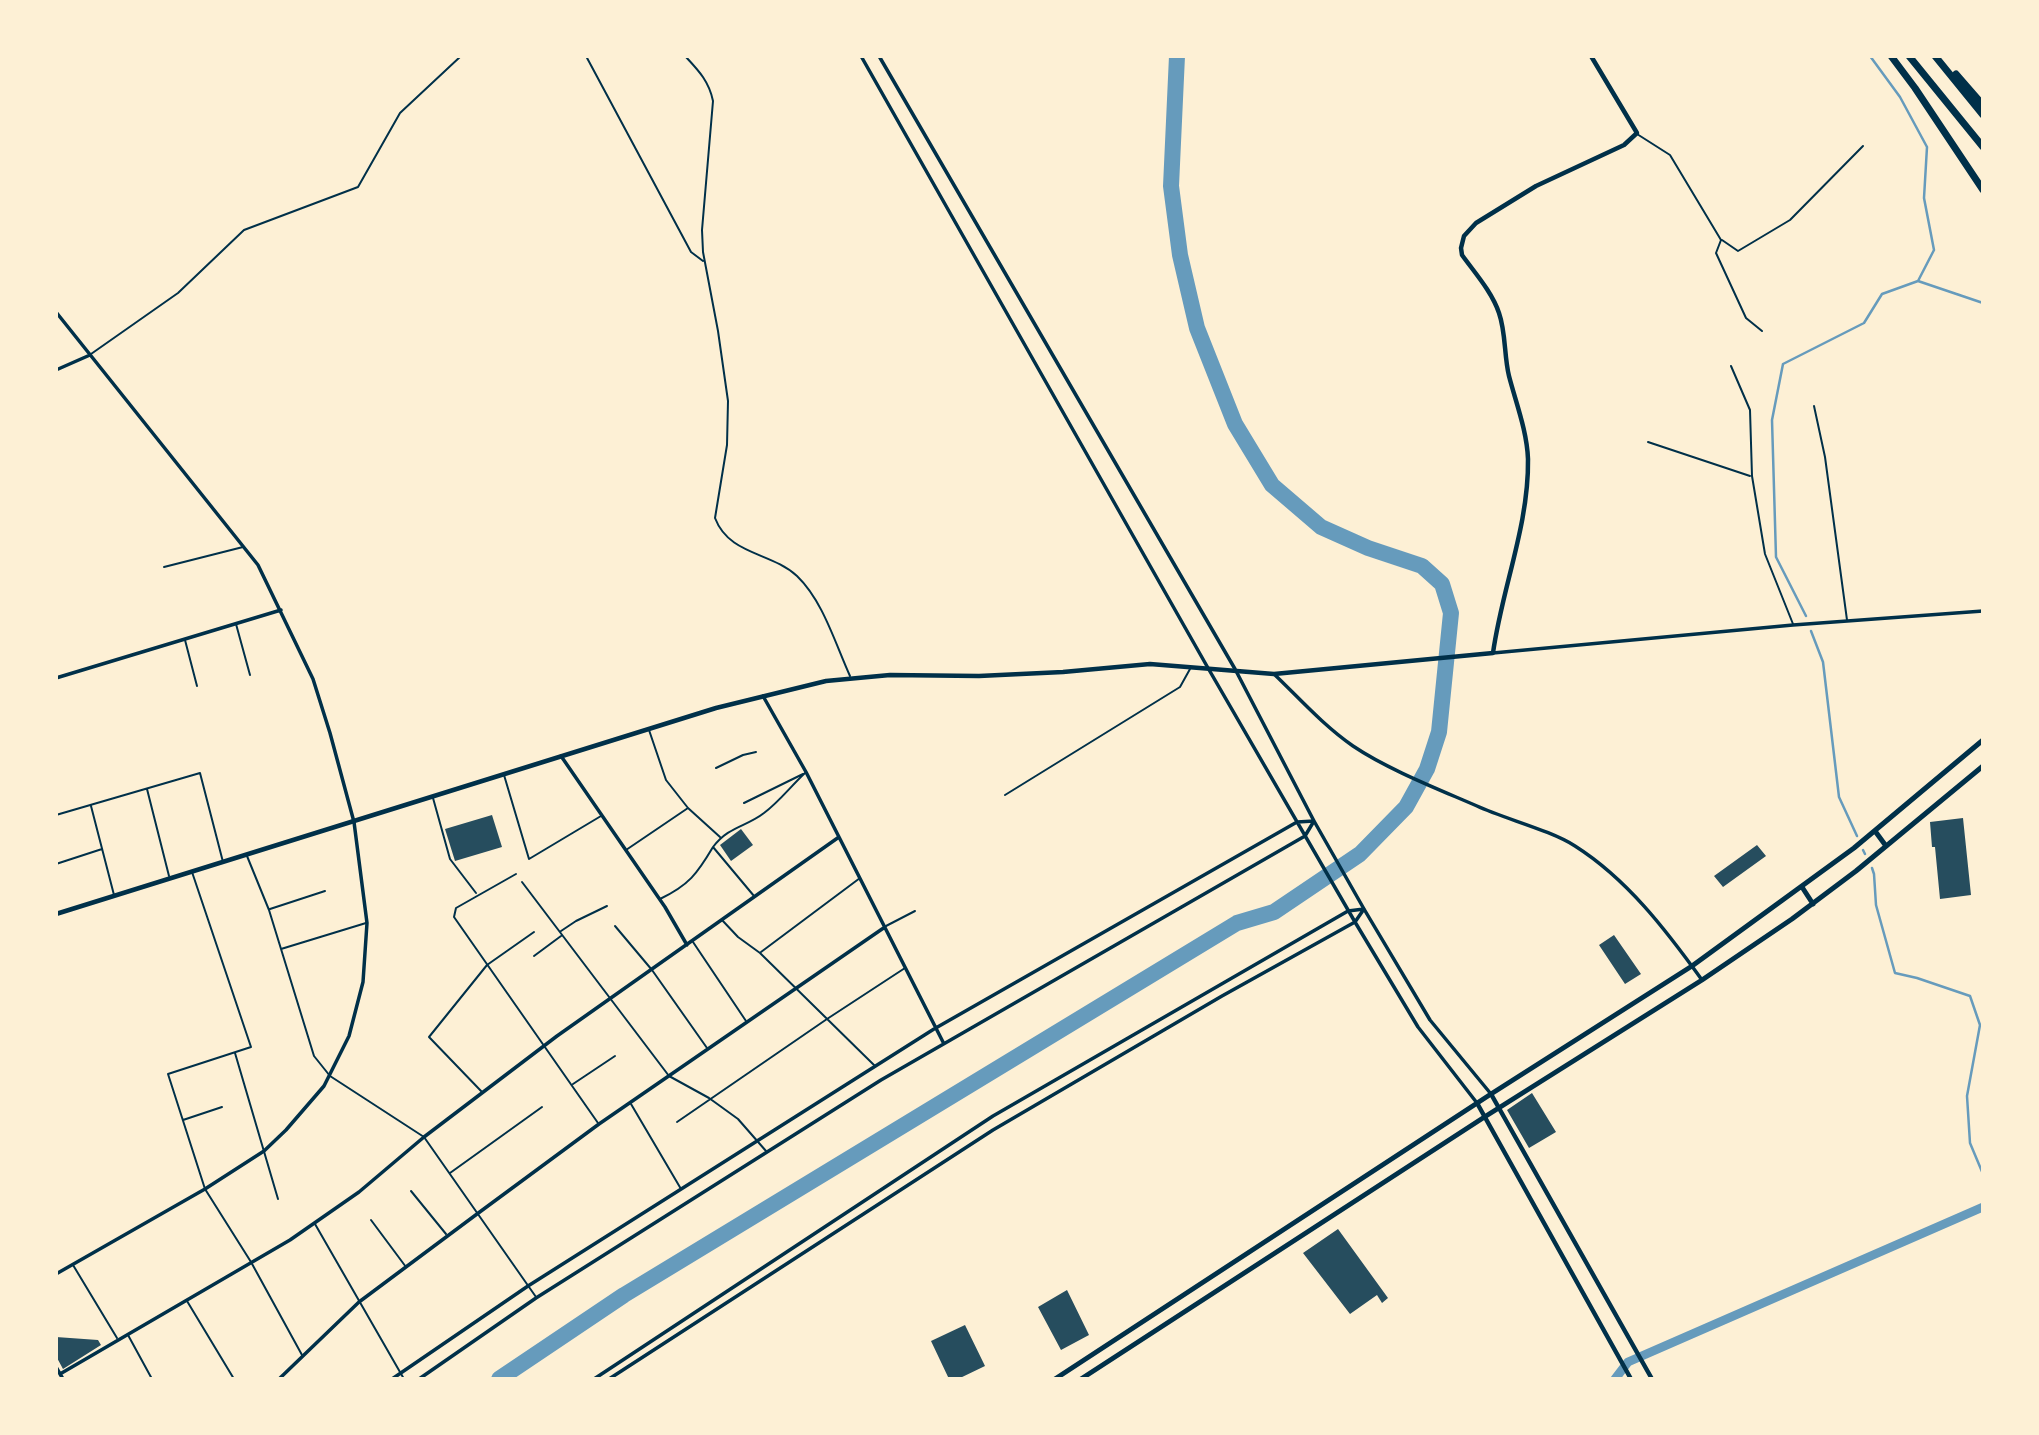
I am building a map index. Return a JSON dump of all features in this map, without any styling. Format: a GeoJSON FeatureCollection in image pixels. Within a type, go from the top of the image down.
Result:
{"type":"FeatureCollection","features":[{"type":"Feature","properties":{"kind":"highway"},"geometry":{"type":"LineString","coordinates":[[1891,56],[1983,190]]}},
{"type":"Feature","properties":{"kind":"highway"},"geometry":{"type":"LineString","coordinates":[[1909,56],[1983,148]]}},
{"type":"Feature","properties":{"kind":"highway"},"geometry":{"type":"LineString","coordinates":[[1938,56],[1983,105]]}},
{"type":"Feature","properties":{"kind":"highway"},"geometry":{"type":"LineString","coordinates":[[1938,56],[1983,115]]}},
{"type":"Feature","properties":{"kind":"main road"},"geometry":{"type":"LineString","coordinates":[[1055,1379],[1692,966],[1854,848],[1983,740]]}},
{"type":"Feature","properties":{"kind":"main road"},"geometry":{"type":"LineString","coordinates":[[1081,1379],[1486,1116],[1702,980],[1813,904],[1983,765]]}},
{"type":"Feature","properties":{"kind":"main road"},"geometry":{"type":"LineString","coordinates":[[1875,831],[1886,846]]}},
{"type":"Feature","properties":{"kind":"main road"},"geometry":{"type":"LineString","coordinates":[[1802,887],[1813,904]]}},
{"type":"Feature","properties":{"kind":"street"},"geometry":{"type":"LineString","coordinates":[[861,56],[1354,922],[1418,1027],[1486,1116],[1631,1378]]}},
{"type":"Feature","properties":{"kind":"street"},"geometry":{"type":"LineString","coordinates":[[879,56],[1235,669],[1314,821],[1364,909],[1430,1020],[1491,1094],[1652,1379]]}},
{"type":"Feature","properties":{"kind":"street"},"geometry":{"type":"LineString","coordinates":[[1493,653],[1498,617],[1519,538],[1528,458],[1516,396],[1509,376],[1500,316],[1496,304],[1462,255],[1461,248],[1464,236],[1476,223],[1536,186],[1625,145],[1637,134],[1591,56]]}},
{"type":"Feature","properties":{"kind":"street"},"geometry":{"type":"LineString","coordinates":[[56,312],[258,565],[281,610],[313,679],[354,822],[367,923],[363,982],[349,1036],[330,1076],[286,1130],[264,1151],[205,1189],[56,1274]]}},
{"type":"Feature","properties":{"kind":"street"},"geometry":{"type":"LineString","coordinates":[[56,370],[90,355]]}},
{"type":"Feature","properties":{"kind":"street"},"geometry":{"type":"LineString","coordinates":[[56,678],[281,610]]}},
{"type":"Feature","properties":{"kind":"street"},"geometry":{"type":"LineString","coordinates":[[56,914],[648,729],[826,681],[890,675],[979,676],[1063,672],[1150,664],[1274,674],[1793,625],[1983,611]]}},
{"type":"Feature","properties":{"kind":"street"},"geometry":{"type":"LineString","coordinates":[[1274,674],[1353,746],[1443,791],[1572,844],[1598,862],[1619,878],[1702,980]]}},
{"type":"Feature","properties":{"kind":"street"},"geometry":{"type":"LineString","coordinates":[[764,696],[806,772],[934,1029],[943,1042]]}},
{"type":"Feature","properties":{"kind":"street"},"geometry":{"type":"LineString","coordinates":[[561,756],[687,944]]}},
{"type":"Feature","properties":{"kind":"street"},"geometry":{"type":"LineString","coordinates":[[392,1379],[528,1286],[934,1029],[1297,822],[1314,821]]}},
{"type":"Feature","properties":{"kind":"street"},"geometry":{"type":"LineString","coordinates":[[419,1379],[536,1298],[943,1042],[1305,836],[1314,821]]}},
{"type":"Feature","properties":{"kind":"street"},"geometry":{"type":"LineString","coordinates":[[60,1374],[251,1262],[359,1192],[424,1137],[545,1045],[839,837]]}},
{"type":"Feature","properties":{"kind":"street"},"geometry":{"type":"LineString","coordinates":[[594,1379],[993,1116],[1348,911],[1364,909]]}},
{"type":"Feature","properties":{"kind":"street"},"geometry":{"type":"LineString","coordinates":[[609,1379],[993,1129],[1354,922],[1364,909]]}},
{"type":"Feature","properties":{"kind":"street"},"geometry":{"type":"LineString","coordinates":[[279,1379],[359,1303],[477,1213],[599,1124],[885,927]]}},
{"type":"Feature","properties":{"kind":"street"},"geometry":{"type":"LineString","coordinates":[[56,1367],[63,1379]]}},
{"type":"Feature","properties":{"kind":"lane"},"geometry":{"type":"LineString","coordinates":[[90,355],[178,293],[244,230],[358,187],[400,113],[461,56]]}},
{"type":"Feature","properties":{"kind":"lane"},"geometry":{"type":"LineString","coordinates":[[586,56],[691,252],[705,262]]}},
{"type":"Feature","properties":{"kind":"lane"},"geometry":{"type":"LineString","coordinates":[[685,56],[705,78],[713,101],[702,230],[728,401],[727,445],[715,518],[734,544],[787,568],[805,584],[816,601],[851,678]]}},
{"type":"Feature","properties":{"kind":"lane"},"geometry":{"type":"LineString","coordinates":[[1637,134],[1670,155],[1721,240],[1738,251],[1790,220],[1863,146]]}},
{"type":"Feature","properties":{"kind":"lane"},"geometry":{"type":"LineString","coordinates":[[1721,240],[1716,253],[1746,318],[1762,331]]}},
{"type":"Feature","properties":{"kind":"lane"},"geometry":{"type":"LineString","coordinates":[[1731,366],[1746,398],[1751,418],[1752,477],[1768,564],[1793,625]]}},
{"type":"Feature","properties":{"kind":"lane"},"geometry":{"type":"LineString","coordinates":[[1814,406],[1825,457],[1847,621]]}},
{"type":"Feature","properties":{"kind":"lane"},"geometry":{"type":"LineString","coordinates":[[1648,442],[1752,477]]}},
{"type":"Feature","properties":{"kind":"lane"},"geometry":{"type":"LineString","coordinates":[[164,566],[244,547]]}},
{"type":"Feature","properties":{"kind":"lane"},"geometry":{"type":"LineString","coordinates":[[236,624],[250,675]]}},
{"type":"Feature","properties":{"kind":"lane"},"geometry":{"type":"LineString","coordinates":[[185,639],[197,686]]}},
{"type":"Feature","properties":{"kind":"lane"},"geometry":{"type":"LineString","coordinates":[[1005,795],[1180,687],[1191,667]]}},
{"type":"Feature","properties":{"kind":"lane"},"geometry":{"type":"LineString","coordinates":[[648,729],[666,780],[688,807],[720,837]]}},
{"type":"Feature","properties":{"kind":"lane"},"geometry":{"type":"LineString","coordinates":[[716,768],[756,752]]}},
{"type":"Feature","properties":{"kind":"lane"},"geometry":{"type":"LineString","coordinates":[[744,803],[806,772]]}},
{"type":"Feature","properties":{"kind":"lane"},"geometry":{"type":"LineString","coordinates":[[659,899],[682,888],[704,862],[720,837],[736,826],[763,814],[806,772]]}},
{"type":"Feature","properties":{"kind":"lane"},"geometry":{"type":"LineString","coordinates":[[56,815],[200,773],[223,863]]}},
{"type":"Feature","properties":{"kind":"lane"},"geometry":{"type":"LineString","coordinates":[[503,774],[529,859],[601,816]]}},
{"type":"Feature","properties":{"kind":"lane"},"geometry":{"type":"LineString","coordinates":[[147,789],[170,879]]}},
{"type":"Feature","properties":{"kind":"lane"},"geometry":{"type":"LineString","coordinates":[[433,797],[450,859],[477,894]]}},
{"type":"Feature","properties":{"kind":"lane"},"geometry":{"type":"LineString","coordinates":[[91,805],[115,896]]}},
{"type":"Feature","properties":{"kind":"lane"},"geometry":{"type":"LineString","coordinates":[[626,851],[688,807]]}},
{"type":"Feature","properties":{"kind":"lane"},"geometry":{"type":"LineString","coordinates":[[713,847],[754,896]]}},
{"type":"Feature","properties":{"kind":"lane"},"geometry":{"type":"LineString","coordinates":[[56,864],[102,849]]}},
{"type":"Feature","properties":{"kind":"lane"},"geometry":{"type":"LineString","coordinates":[[247,856],[269,909],[314,1056],[330,1076],[424,1137],[536,1298]]}},
{"type":"Feature","properties":{"kind":"lane"},"geometry":{"type":"LineString","coordinates":[[192,872],[251,1046],[168,1073],[205,1189],[251,1262],[303,1356]]}},
{"type":"Feature","properties":{"kind":"lane"},"geometry":{"type":"LineString","coordinates":[[516,874],[456,908],[454,917],[599,1124]]}},
{"type":"Feature","properties":{"kind":"lane"},"geometry":{"type":"LineString","coordinates":[[760,953],[860,878]]}},
{"type":"Feature","properties":{"kind":"lane"},"geometry":{"type":"LineString","coordinates":[[522,882],[669,1076],[709,1098],[746,1125],[767,1152]]}},
{"type":"Feature","properties":{"kind":"lane"},"geometry":{"type":"LineString","coordinates":[[269,909],[325,891]]}},
{"type":"Feature","properties":{"kind":"lane"},"geometry":{"type":"LineString","coordinates":[[534,956],[576,921],[607,906]]}},
{"type":"Feature","properties":{"kind":"lane"},"geometry":{"type":"LineString","coordinates":[[885,927],[915,911]]}},
{"type":"Feature","properties":{"kind":"lane"},"geometry":{"type":"LineString","coordinates":[[722,919],[875,1066]]}},
{"type":"Feature","properties":{"kind":"lane"},"geometry":{"type":"LineString","coordinates":[[280,949],[367,923]]}},
{"type":"Feature","properties":{"kind":"lane"},"geometry":{"type":"LineString","coordinates":[[615,926],[652,970],[708,1049]]}},
{"type":"Feature","properties":{"kind":"lane"},"geometry":{"type":"LineString","coordinates":[[482,1093],[429,1038],[487,965],[534,932]]}},
{"type":"Feature","properties":{"kind":"lane"},"geometry":{"type":"LineString","coordinates":[[692,941],[747,1022]]}},
{"type":"Feature","properties":{"kind":"lane"},"geometry":{"type":"LineString","coordinates":[[677,1122],[905,968]]}},
{"type":"Feature","properties":{"kind":"lane"},"geometry":{"type":"LineString","coordinates":[[235,1052],[278,1199]]}},
{"type":"Feature","properties":{"kind":"lane"},"geometry":{"type":"LineString","coordinates":[[572,1085],[615,1056]]}},
{"type":"Feature","properties":{"kind":"lane"},"geometry":{"type":"LineString","coordinates":[[630,1103],[681,1189]]}},
{"type":"Feature","properties":{"kind":"lane"},"geometry":{"type":"LineString","coordinates":[[183,1120],[222,1107]]}},
{"type":"Feature","properties":{"kind":"lane"},"geometry":{"type":"LineString","coordinates":[[449,1173],[542,1107]]}},
{"type":"Feature","properties":{"kind":"lane"},"geometry":{"type":"LineString","coordinates":[[411,1191],[447,1236]]}},
{"type":"Feature","properties":{"kind":"lane"},"geometry":{"type":"LineString","coordinates":[[371,1220],[406,1267]]}},
{"type":"Feature","properties":{"kind":"lane"},"geometry":{"type":"LineString","coordinates":[[314,1223],[404,1379]]}},
{"type":"Feature","properties":{"kind":"lane"},"geometry":{"type":"LineString","coordinates":[[73,1264],[118,1340]]}},
{"type":"Feature","properties":{"kind":"lane"},"geometry":{"type":"LineString","coordinates":[[187,1300],[234,1379]]}},
{"type":"Feature","properties":{"kind":"lane"},"geometry":{"type":"LineString","coordinates":[[128,1334],[152,1379]]}},
{"type":"Feature","properties":{"kind":"building"},"geometry":{"type":"Polygon","coordinates":[[[492,815],[502,847],[455,861],[445,829],[492,815]]]}},
{"type":"Feature","properties":{"kind":"building"},"geometry":{"type":"Polygon","coordinates":[[[1963,818],[1971,895],[1940,899],[1930,822],[1963,818]]]}},
{"type":"Feature","properties":{"kind":"building"},"geometry":{"type":"Polygon","coordinates":[[[741,829],[753,845],[731,861],[720,845],[741,829]]]}},
{"type":"Feature","properties":{"kind":"building"},"geometry":{"type":"Polygon","coordinates":[[[1757,845],[1766,856],[1723,887],[1714,876],[1757,845]]]}},
{"type":"Feature","properties":{"kind":"building"},"geometry":{"type":"Polygon","coordinates":[[[1614,935],[1641,974],[1625,984],[1599,945],[1614,935]]]}},
{"type":"Feature","properties":{"kind":"building"},"geometry":{"type":"Polygon","coordinates":[[[1532,1093],[1556,1132],[1529,1148],[1507,1110],[1532,1093]]]}},
{"type":"Feature","properties":{"kind":"building"},"geometry":{"type":"Polygon","coordinates":[[[1338,1229],[1388,1298],[1382,1303],[1377,1295],[1350,1314],[1303,1253],[1338,1229]]]}},
{"type":"Feature","properties":{"kind":"building"},"geometry":{"type":"Polygon","coordinates":[[[1067,1290],[1089,1335],[1061,1350],[1038,1307],[1067,1290]]]}},
{"type":"Feature","properties":{"kind":"building"},"geometry":{"type":"Polygon","coordinates":[[[965,1325],[985,1366],[958,1379],[949,1379],[931,1341],[965,1325]]]}},
{"type":"Feature","properties":{"kind":"building"},"geometry":{"type":"Polygon","coordinates":[[[56,1337],[98,1340],[101,1345],[63,1369],[56,1356],[56,1337]]]}},
{"type":"Feature","properties":{"kind":"waterway"},"geometry":{"type":"LineString","coordinates":[[499,1379],[624,1295],[1237,923],[1274,912],[1360,854],[1406,807],[1427,769],[1439,732],[1451,613],[1442,584],[1422,566],[1368,548],[1321,527],[1272,485],[1235,424],[1197,328],[1180,255],[1171,186],[1177,56]]}},
{"type":"Feature","properties":{"kind":"waterway"},"geometry":{"type":"LineString","coordinates":[[1870,56],[1900,97],[1927,147],[1924,198],[1934,250],[1918,281]]}},
{"type":"Feature","properties":{"kind":"waterway"},"geometry":{"type":"LineString","coordinates":[[1806,616],[1776,557],[1772,420],[1783,364],[1864,323],[1882,294],[1918,281],[1983,303]]}},
{"type":"Feature","properties":{"kind":"waterway"},"geometry":{"type":"LineString","coordinates":[[1811,631],[1823,662],[1839,797],[1857,836]]}},
{"type":"Feature","properties":{"kind":"waterway"},"geometry":{"type":"LineString","coordinates":[[1863,850],[1865,854]]}},
{"type":"Feature","properties":{"kind":"waterway"},"geometry":{"type":"LineString","coordinates":[[1872,868],[1876,905],[1895,973],[1970,996],[1980,1025],[1967,1096],[1970,1143],[1983,1174]]}},
{"type":"Feature","properties":{"kind":"waterway"},"geometry":{"type":"LineString","coordinates":[[1615,1379],[1628,1362],[1983,1207]]}}]}
